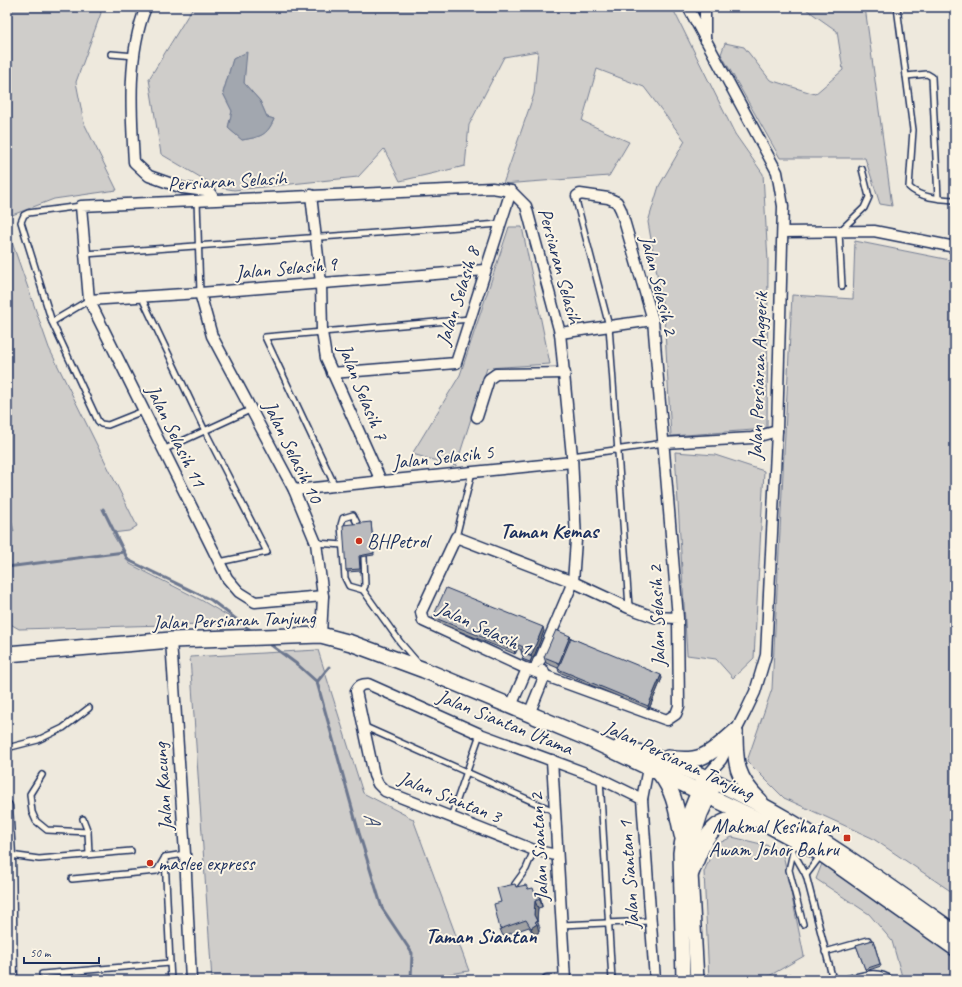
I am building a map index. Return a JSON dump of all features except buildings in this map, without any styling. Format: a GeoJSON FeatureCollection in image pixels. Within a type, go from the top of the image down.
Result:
{"type":"FeatureCollection","features":[{"type":"Feature","properties":{"kind":"main road","name":"Jalan Persiaran Tanjung"},"geometry":{"type":"LineString","coordinates":[[7,654],[171,640],[321,635],[351,643],[424,670],[651,766],[707,787],[765,816],[832,846],[955,933]]}},
{"type":"Feature","properties":{"kind":"main road"},"geometry":{"type":"LineString","coordinates":[[651,766],[703,757],[735,732]]}},
{"type":"Feature","properties":{"kind":"main road"},"geometry":{"type":"LineString","coordinates":[[691,873],[709,833],[722,822],[740,818],[765,816],[740,776],[735,755],[735,732]]}},
{"type":"Feature","properties":{"kind":"main road"},"geometry":{"type":"LineString","coordinates":[[651,766],[669,786],[676,804],[682,835]]}},
{"type":"Feature","properties":{"kind":"main road","name":"Jalan Persiaran Tanjung"},"geometry":{"type":"LineString","coordinates":[[651,766],[707,787]]}},
{"type":"Feature","properties":{"kind":"main road","name":"Jalan Persiaran Tanjung"},"geometry":{"type":"LineString","coordinates":[[765,816],[792,845],[822,854],[955,948]]}},
{"type":"Feature","properties":{"kind":"street"},"geometry":{"type":"LineString","coordinates":[[146,7],[141,19],[135,56],[130,109],[134,162],[149,176],[183,188],[206,191],[211,194],[214,199]]}},
{"type":"Feature","properties":{"kind":"street","name":"Jalan Persiaran Anggerik"},"geometry":{"type":"LineString","coordinates":[[683,980],[680,854],[682,835],[690,810],[707,787],[755,692],[766,655],[777,431],[783,232],[783,206],[777,172],[688,7]]}},
{"type":"Feature","properties":{"kind":"street"},"geometry":{"type":"LineString","coordinates":[[705,7],[706,42]]}},
{"type":"Feature","properties":{"kind":"street","name":"Persiaran Selasih"},"geometry":{"type":"LineString","coordinates":[[81,206],[492,188],[511,191],[526,206],[560,333],[572,459],[576,540],[573,582],[540,660]]}},
{"type":"Feature","properties":{"kind":"street","name":"Jalan Selasih 8"},"geometry":{"type":"LineString","coordinates":[[332,373],[456,363],[511,191]]}},
{"type":"Feature","properties":{"kind":"street","name":"Jalan Selasih 2"},"geometry":{"type":"LineString","coordinates":[[577,196],[580,194],[608,198],[617,202],[621,210],[653,320],[678,618],[679,706],[676,714]]}},
{"type":"Feature","properties":{"kind":"street","name":"Jalan Selasih 7"},"geometry":{"type":"LineString","coordinates":[[311,195],[317,238],[321,284],[322,332],[326,358],[381,481]]}},
{"type":"Feature","properties":{"kind":"street","name":"Jalan Selasih 11"},"geometry":{"type":"LineString","coordinates":[[81,206],[89,300],[227,578],[239,592],[255,602],[323,596]]}},
{"type":"Feature","properties":{"kind":"street"},"geometry":{"type":"LineString","coordinates":[[783,232],[874,231],[955,247]]}},
{"type":"Feature","properties":{"kind":"street","name":"Jalan Selasih 9"},"geometry":{"type":"LineString","coordinates":[[89,300],[321,284],[485,270]]}},
{"type":"Feature","properties":{"kind":"street","name":"Jalan Selasih 10"},"geometry":{"type":"LineString","coordinates":[[200,293],[212,336],[294,490],[316,544],[323,596],[321,635]]}},
{"type":"Feature","properties":{"kind":"street"},"geometry":{"type":"LineString","coordinates":[[560,333],[653,320]]}},
{"type":"Feature","properties":{"kind":"street"},"geometry":{"type":"LineString","coordinates":[[477,417],[489,379],[496,374],[565,373]]}},
{"type":"Feature","properties":{"kind":"street"},"geometry":{"type":"LineString","coordinates":[[664,443],[752,438],[777,431]]}},
{"type":"Feature","properties":{"kind":"street","name":"Jalan Selasih 5"},"geometry":{"type":"LineString","coordinates":[[294,490],[472,472],[572,459]]}},
{"type":"Feature","properties":{"kind":"street"},"geometry":{"type":"LineString","coordinates":[[456,537],[573,582],[629,608],[654,617],[678,618]]}},
{"type":"Feature","properties":{"kind":"street","name":"Jalan Selasih 1"},"geometry":{"type":"LineString","coordinates":[[456,537],[421,612],[423,621],[545,675],[667,720],[676,714]]}},
{"type":"Feature","properties":{"kind":"street","name":"Jalan Kacung"},"geometry":{"type":"LineString","coordinates":[[171,640],[185,854],[191,980]]}},
{"type":"Feature","properties":{"kind":"street"},"geometry":{"type":"LineString","coordinates":[[511,706],[528,668],[540,660],[545,675],[529,714]]}},
{"type":"Feature","properties":{"kind":"street","name":"Jalan Siantan Utama"},"geometry":{"type":"LineString","coordinates":[[362,726],[356,691],[360,685],[368,684],[480,734],[600,778],[642,799]]}},
{"type":"Feature","properties":{"kind":"street","name":"Jalan Siantan 3"},"geometry":{"type":"LineString","coordinates":[[362,726],[374,775],[378,784],[385,791],[534,850],[556,855]]}},
{"type":"Feature","properties":{"kind":"street","name":"Jalan Siantan 2"},"geometry":{"type":"LineString","coordinates":[[552,760],[555,796],[554,811],[556,855],[565,979]]}},
{"type":"Feature","properties":{"kind":"street","name":"Jalan Siantan 1"},"geometry":{"type":"LineString","coordinates":[[651,766],[642,799],[655,980]]}},
{"type":"Feature","properties":{"kind":"street","name":"Jalan Persiaran Anggerik"},"geometry":{"type":"LineString","coordinates":[[697,980],[691,873],[694,836],[707,787]]}},
{"type":"Feature","properties":{"kind":"street"},"geometry":{"type":"LineString","coordinates":[[7,806],[8,844],[10,855],[10,976]]}},
{"type":"Feature","properties":{"kind":"street"},"geometry":{"type":"LineString","coordinates":[[547,980],[565,979]]}},
{"type":"Feature","properties":{"kind":"lane"},"geometry":{"type":"LineString","coordinates":[[897,7],[913,130],[909,187],[914,192],[938,198],[955,200]]}},
{"type":"Feature","properties":{"kind":"lane"},"geometry":{"type":"LineString","coordinates":[[111,54],[135,56]]}},
{"type":"Feature","properties":{"kind":"lane"},"geometry":{"type":"LineString","coordinates":[[906,76],[927,74],[932,77],[938,198]]}},
{"type":"Feature","properties":{"kind":"lane"},"geometry":{"type":"LineString","coordinates":[[842,286],[839,232],[864,208],[869,196],[862,169]]}},
{"type":"Feature","properties":{"kind":"lane"},"geometry":{"type":"LineString","coordinates":[[577,196],[576,200],[609,326],[629,608]]}},
{"type":"Feature","properties":{"kind":"lane"},"geometry":{"type":"LineString","coordinates":[[197,200],[200,293]]}},
{"type":"Feature","properties":{"kind":"lane"},"geometry":{"type":"LineString","coordinates":[[81,206],[28,213],[21,218],[52,322],[101,424],[108,425],[143,411]]}},
{"type":"Feature","properties":{"kind":"lane"},"geometry":{"type":"LineString","coordinates":[[85,254],[500,224]]}},
{"type":"Feature","properties":{"kind":"lane"},"geometry":{"type":"LineString","coordinates":[[141,296],[205,431],[267,552],[219,562]]}},
{"type":"Feature","properties":{"kind":"lane"},"geometry":{"type":"LineString","coordinates":[[52,322],[89,300]]}},
{"type":"Feature","properties":{"kind":"lane"},"geometry":{"type":"LineString","coordinates":[[335,486],[265,337],[470,319]]}},
{"type":"Feature","properties":{"kind":"lane"},"geometry":{"type":"LineString","coordinates":[[163,450],[252,409]]}},
{"type":"Feature","properties":{"kind":"lane"},"geometry":{"type":"LineString","coordinates":[[572,459],[618,449],[664,443]]}},
{"type":"Feature","properties":{"kind":"lane","name":"Jalan Selasih 1"},"geometry":{"type":"LineString","coordinates":[[456,537],[472,472]]}},
{"type":"Feature","properties":{"kind":"lane"},"geometry":{"type":"LineString","coordinates":[[358,525],[353,515],[343,518],[341,525],[345,578],[349,586],[362,590],[400,642],[424,670]]}},
{"type":"Feature","properties":{"kind":"lane"},"geometry":{"type":"LineString","coordinates":[[316,544],[343,545]]}},
{"type":"Feature","properties":{"kind":"lane"},"geometry":{"type":"LineString","coordinates":[[362,590],[365,586],[364,557]]}},
{"type":"Feature","properties":{"kind":"lane"},"geometry":{"type":"LineString","coordinates":[[7,748],[38,740],[63,728],[89,708]]}},
{"type":"Feature","properties":{"kind":"lane"},"geometry":{"type":"LineString","coordinates":[[362,726],[554,811]]}},
{"type":"Feature","properties":{"kind":"lane"},"geometry":{"type":"LineString","coordinates":[[451,817],[480,734]]}},
{"type":"Feature","properties":{"kind":"lane"},"geometry":{"type":"LineString","coordinates":[[42,775],[30,794],[32,812],[36,821],[47,830],[88,832]]}},
{"type":"Feature","properties":{"kind":"lane"},"geometry":{"type":"LineString","coordinates":[[600,778],[607,923],[612,980]]}},
{"type":"Feature","properties":{"kind":"lane"},"geometry":{"type":"LineString","coordinates":[[83,820],[88,832],[90,854]]}},
{"type":"Feature","properties":{"kind":"lane"},"geometry":{"type":"LineString","coordinates":[[792,845],[806,875],[833,980]]}},
{"type":"Feature","properties":{"kind":"lane"},"geometry":{"type":"LineString","coordinates":[[792,845],[789,870],[803,924]]}},
{"type":"Feature","properties":{"kind":"lane"},"geometry":{"type":"LineString","coordinates":[[515,884],[526,869],[534,850]]}},
{"type":"Feature","properties":{"kind":"lane"},"geometry":{"type":"LineString","coordinates":[[10,855],[39,859],[131,851]]}},
{"type":"Feature","properties":{"kind":"lane"},"geometry":{"type":"LineString","coordinates":[[165,857],[185,854]]}},
{"type":"Feature","properties":{"kind":"lane"},"geometry":{"type":"LineString","coordinates":[[806,875],[822,854]]}},
{"type":"Feature","properties":{"kind":"lane"},"geometry":{"type":"LineString","coordinates":[[72,879],[158,871],[165,857]]}},
{"type":"Feature","properties":{"kind":"lane"},"geometry":{"type":"LineString","coordinates":[[165,857],[171,980]]}},
{"type":"Feature","properties":{"kind":"lane"},"geometry":{"type":"LineString","coordinates":[[561,925],[650,921]]}},
{"type":"Feature","properties":{"kind":"lane"},"geometry":{"type":"LineString","coordinates":[[825,952],[868,940]]}},
{"type":"Feature","properties":{"kind":"lane"},"geometry":{"type":"LineString","coordinates":[[42,974],[170,963]]}},
{"type":"Feature","properties":{"kind":"lane"},"geometry":{"type":"LineString","coordinates":[[843,980],[876,972],[887,976],[892,980]]}},
{"type":"Feature","properties":{"kind":"shaded area"},"geometry":{"type":"Polygon","coordinates":[[[7,7],[99,7],[101,13],[76,82],[84,123],[117,190],[54,199],[7,217],[7,7]]]}},
{"type":"Feature","properties":{"kind":"shaded area"},"geometry":{"type":"Polygon","coordinates":[[[193,7],[672,7],[735,134],[763,174],[768,261],[767,429],[671,436],[664,314],[648,222],[659,186],[685,141],[644,87],[597,69],[582,121],[629,142],[609,176],[503,184],[534,94],[538,51],[504,57],[469,125],[465,166],[400,181],[384,149],[358,177],[234,190],[217,187],[161,154],[149,79],[193,7]],[[246,53],[233,59],[223,93],[232,111],[228,128],[242,140],[262,135],[274,119],[267,117],[260,101],[244,83],[246,53]]]}},
{"type":"Feature","properties":{"kind":"shaded area"},"geometry":{"type":"Polygon","coordinates":[[[803,7],[865,7],[892,206],[880,204],[865,158],[780,158],[721,54],[725,43],[744,47],[770,80],[815,94],[843,70],[837,31],[803,7]]]}},
{"type":"Feature","properties":{"kind":"shaded area"},"geometry":{"type":"Polygon","coordinates":[[[247,52],[244,83],[260,101],[267,117],[274,119],[269,129],[262,135],[242,140],[228,128],[232,111],[223,93],[233,59],[247,52]]]}},
{"type":"Feature","properties":{"kind":"shaded area"},"geometry":{"type":"Polygon","coordinates":[[[509,227],[522,227],[550,364],[487,368],[456,466],[412,454],[460,375],[509,227]]]}},
{"type":"Feature","properties":{"kind":"shaded area"},"geometry":{"type":"Polygon","coordinates":[[[7,228],[49,348],[137,526],[129,531],[112,533],[130,564],[201,600],[240,623],[19,629],[7,622],[7,538],[14,531],[7,505],[7,228]]]}},
{"type":"Feature","properties":{"kind":"shaded area"},"geometry":{"type":"Polygon","coordinates":[[[855,241],[955,261],[955,894],[872,838],[784,798],[747,761],[772,689],[792,295],[853,299],[855,241]]]}},
{"type":"Feature","properties":{"kind":"shaded area"},"geometry":{"type":"Polygon","coordinates":[[[675,452],[715,455],[764,471],[754,658],[733,678],[716,659],[687,655],[675,452]]]}},
{"type":"Feature","properties":{"kind":"shaded area"},"geometry":{"type":"Polygon","coordinates":[[[318,650],[363,793],[413,819],[469,971],[430,977],[430,980],[212,980],[190,657],[318,650]]]}},
{"type":"Feature","properties":{"kind":"shaded area"},"geometry":{"type":"Polygon","coordinates":[[[732,837],[782,849],[804,956],[762,980],[709,980],[704,872],[715,845],[732,837]]]}},
{"type":"Feature","properties":{"kind":"shaded area"},"geometry":{"type":"Polygon","coordinates":[[[823,861],[888,906],[955,956],[955,980],[903,980],[892,941],[869,914],[816,879],[823,861]]]}},
{"type":"Feature","properties":{"kind":"waterway"},"geometry":{"type":"LineString","coordinates":[[103,509],[128,560],[211,600],[253,632]]}},
{"type":"Feature","properties":{"kind":"waterway"},"geometry":{"type":"LineString","coordinates":[[7,567],[124,552]]}},
{"type":"Feature","properties":{"kind":"waterway","name":"A"},"geometry":{"type":"LineString","coordinates":[[267,642],[298,665],[317,682],[359,833],[382,908],[412,953],[411,980]]}},
{"type":"Feature","properties":{"kind":"waterway"},"geometry":{"type":"LineString","coordinates":[[317,682],[329,667]]}},
{"type":"Feature","properties":{"kind":"place","name":"BHPetrol"},"geometry":{"type":"Point","coordinates":[359,541]}},
{"type":"Feature","properties":{"kind":"place","name":"Makmal Kesihatan Awam Johor Bahru"},"geometry":{"type":"Point","coordinates":[847,838]}},
{"type":"Feature","properties":{"kind":"place","name":"maslee express"},"geometry":{"type":"Point","coordinates":[150,863]}},
{"type":"Feature","properties":{"kind":"district","name":"Taman Kemas"},"geometry":{"type":"Point","coordinates":[549,531]}},
{"type":"Feature","properties":{"kind":"district","name":"Taman Siantan"},"geometry":{"type":"Point","coordinates":[481,936]}}]}
